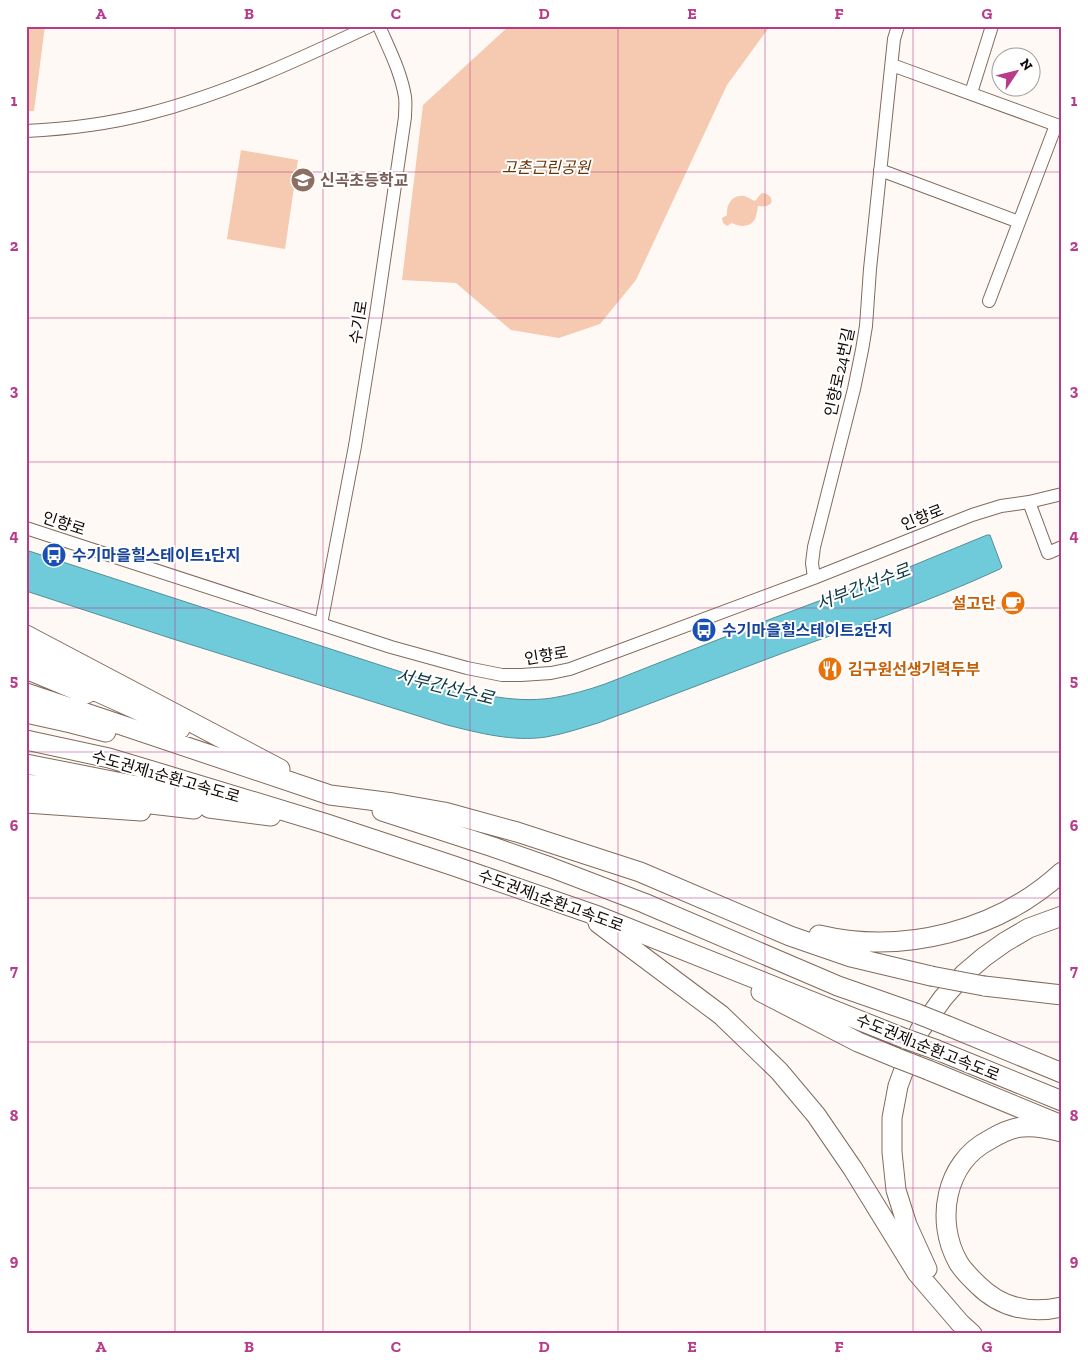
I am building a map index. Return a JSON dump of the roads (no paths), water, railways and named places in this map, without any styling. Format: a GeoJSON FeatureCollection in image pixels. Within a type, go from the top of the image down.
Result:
{"type":"FeatureCollection","features":[{"type":"Feature","properties":{"kind":"highway"},"geometry":{"type":"LineString","coordinates":[[26,634],[330,795]]}},
{"type":"Feature","properties":{"kind":"highway"},"geometry":{"type":"LineString","coordinates":[[26,643],[330,795]]}},
{"type":"Feature","properties":{"kind":"highway"},"geometry":{"type":"LineString","coordinates":[[26,652],[330,795]]}},
{"type":"Feature","properties":{"kind":"highway"},"geometry":{"type":"LineString","coordinates":[[26,661],[330,795]]}},
{"type":"Feature","properties":{"kind":"highway"},"geometry":{"type":"LineString","coordinates":[[26,669],[330,795]]}},
{"type":"Feature","properties":{"kind":"highway"},"geometry":{"type":"LineString","coordinates":[[26,677],[330,795]]}},
{"type":"Feature","properties":{"kind":"highway"},"geometry":{"type":"LineString","coordinates":[[26,685],[330,795]]}},
{"type":"Feature","properties":{"kind":"highway"},"geometry":{"type":"LineString","coordinates":[[26,693],[330,795],[392,802],[444,812],[517,832],[640,872],[790,936],[851,957],[931,976],[984,986],[1062,995]]}},
{"type":"Feature","properties":{"kind":"highway","name":"수도권제1순환고속도로"},"geometry":{"type":"LineString","coordinates":[[26,714],[97,730],[330,795],[427,825],[550,867],[644,903],[838,986],[918,1014],[1062,1073]]}},
{"type":"Feature","properties":{"kind":"highway","name":"수도권제1순환고속도로"},"geometry":{"type":"LineString","coordinates":[[26,740],[109,758],[324,824],[582,910],[1062,1101]]}},
{"type":"Feature","properties":{"kind":"highway"},"geometry":{"type":"LineString","coordinates":[[26,764],[324,824]]}},
{"type":"Feature","properties":{"kind":"highway"},"geometry":{"type":"LineString","coordinates":[[26,771],[324,824]]}},
{"type":"Feature","properties":{"kind":"highway"},"geometry":{"type":"LineString","coordinates":[[26,777],[324,824]]}},
{"type":"Feature","properties":{"kind":"highway"},"geometry":{"type":"LineString","coordinates":[[26,784],[324,824]]}},
{"type":"Feature","properties":{"kind":"highway"},"geometry":{"type":"LineString","coordinates":[[26,790],[324,824]]}},
{"type":"Feature","properties":{"kind":"highway"},"geometry":{"type":"LineString","coordinates":[[26,796],[324,824]]}},
{"type":"Feature","properties":{"kind":"highway"},"geometry":{"type":"LineString","coordinates":[[26,803],[324,824]]}},
{"type":"Feature","properties":{"kind":"highway"},"geometry":{"type":"LineString","coordinates":[[26,807],[124,811],[324,824]]}},
{"type":"Feature","properties":{"kind":"highway"},"geometry":{"type":"LineString","coordinates":[[758,922],[834,939],[867,942],[911,940],[950,933],[982,923],[1030,897],[1062,872]]}},
{"type":"Feature","properties":{"kind":"highway"},"geometry":{"type":"LineString","coordinates":[[582,910],[721,1015],[798,1091],[852,1169],[917,1273],[966,1328]]}},
{"type":"Feature","properties":{"kind":"highway"},"geometry":{"type":"LineString","coordinates":[[966,1328],[923,1263],[907,1225],[896,1190],[892,1152],[892,1118],[898,1086],[920,1030],[943,998],[964,974],[1005,942],[1029,928],[1062,916]]}},
{"type":"Feature","properties":{"kind":"highway"},"geometry":{"type":"LineString","coordinates":[[653,938],[858,1042],[928,1070],[1061,1128]]}},
{"type":"Feature","properties":{"kind":"highway"},"geometry":{"type":"LineString","coordinates":[[1061,1128],[1022,1127],[1002,1133],[983,1143],[971,1153],[951,1181],[946,1204],[946,1230],[952,1250],[959,1264],[988,1295],[1018,1308],[1047,1310],[1062,1307]]}},
{"type":"Feature","properties":{"kind":"street"},"geometry":{"type":"LineString","coordinates":[[26,131],[56,130],[102,124],[147,114],[271,72],[370,26]]}},
{"type":"Feature","properties":{"kind":"street","name":"수기로"},"geometry":{"type":"LineString","coordinates":[[321,624],[358,428],[405,117],[405,98],[400,78],[379,26]]}},
{"type":"Feature","properties":{"kind":"street"},"geometry":{"type":"LineString","coordinates":[[886,26],[896,32]]}},
{"type":"Feature","properties":{"kind":"street"},"geometry":{"type":"LineString","coordinates":[[970,93],[992,26]]}},
{"type":"Feature","properties":{"kind":"street","name":"인향로24번길"},"geometry":{"type":"LineString","coordinates":[[814,578],[812,563],[814,547],[862,350],[896,32]]}},
{"type":"Feature","properties":{"kind":"street"},"geometry":{"type":"LineString","coordinates":[[892,64],[1059,126],[989,301]]}},
{"type":"Feature","properties":{"kind":"street"},"geometry":{"type":"LineString","coordinates":[[880,170],[1019,222]]}},
{"type":"Feature","properties":{"kind":"street","name":"인향로"},"geometry":{"type":"LineString","coordinates":[[26,528],[391,647],[484,672],[521,676],[570,669],[814,578],[972,515],[1001,506],[1062,494]]}},
{"type":"Feature","properties":{"kind":"street"},"geometry":{"type":"LineString","coordinates":[[1029,502],[1048,553],[1062,547]]}},
{"type":"Feature","properties":{"kind":"water","name":"서부간선수로"},"geometry":{"type":"Polygon","coordinates":[[[990,535],[1002,567],[1000,569],[892,613],[598,723],[559,734],[534,738],[509,738],[447,725],[26,591],[26,550],[429,681],[490,696],[537,699],[552,698],[605,684],[902,570],[990,535]]]}},
{"type":"Feature","properties":{"kind":"place","name":"신곡초등학교"},"geometry":{"type":"Point","coordinates":[303,180]}},
{"type":"Feature","properties":{"kind":"place","name":"수기마을힐스테이트1단지"},"geometry":{"type":"Point","coordinates":[54,555]}},
{"type":"Feature","properties":{"kind":"place","name":"설고단"},"geometry":{"type":"Point","coordinates":[1013,603]}},
{"type":"Feature","properties":{"kind":"place","name":"수기마을힐스테이트2단지"},"geometry":{"type":"Point","coordinates":[704,630]}},
{"type":"Feature","properties":{"kind":"place","name":"김구원선생기력두부"},"geometry":{"type":"Point","coordinates":[830,669]}},
{"type":"Feature","properties":{"kind":"park label","name":"고촌근린공원"},"geometry":{"type":"Point","coordinates":[546,167]}}]}
